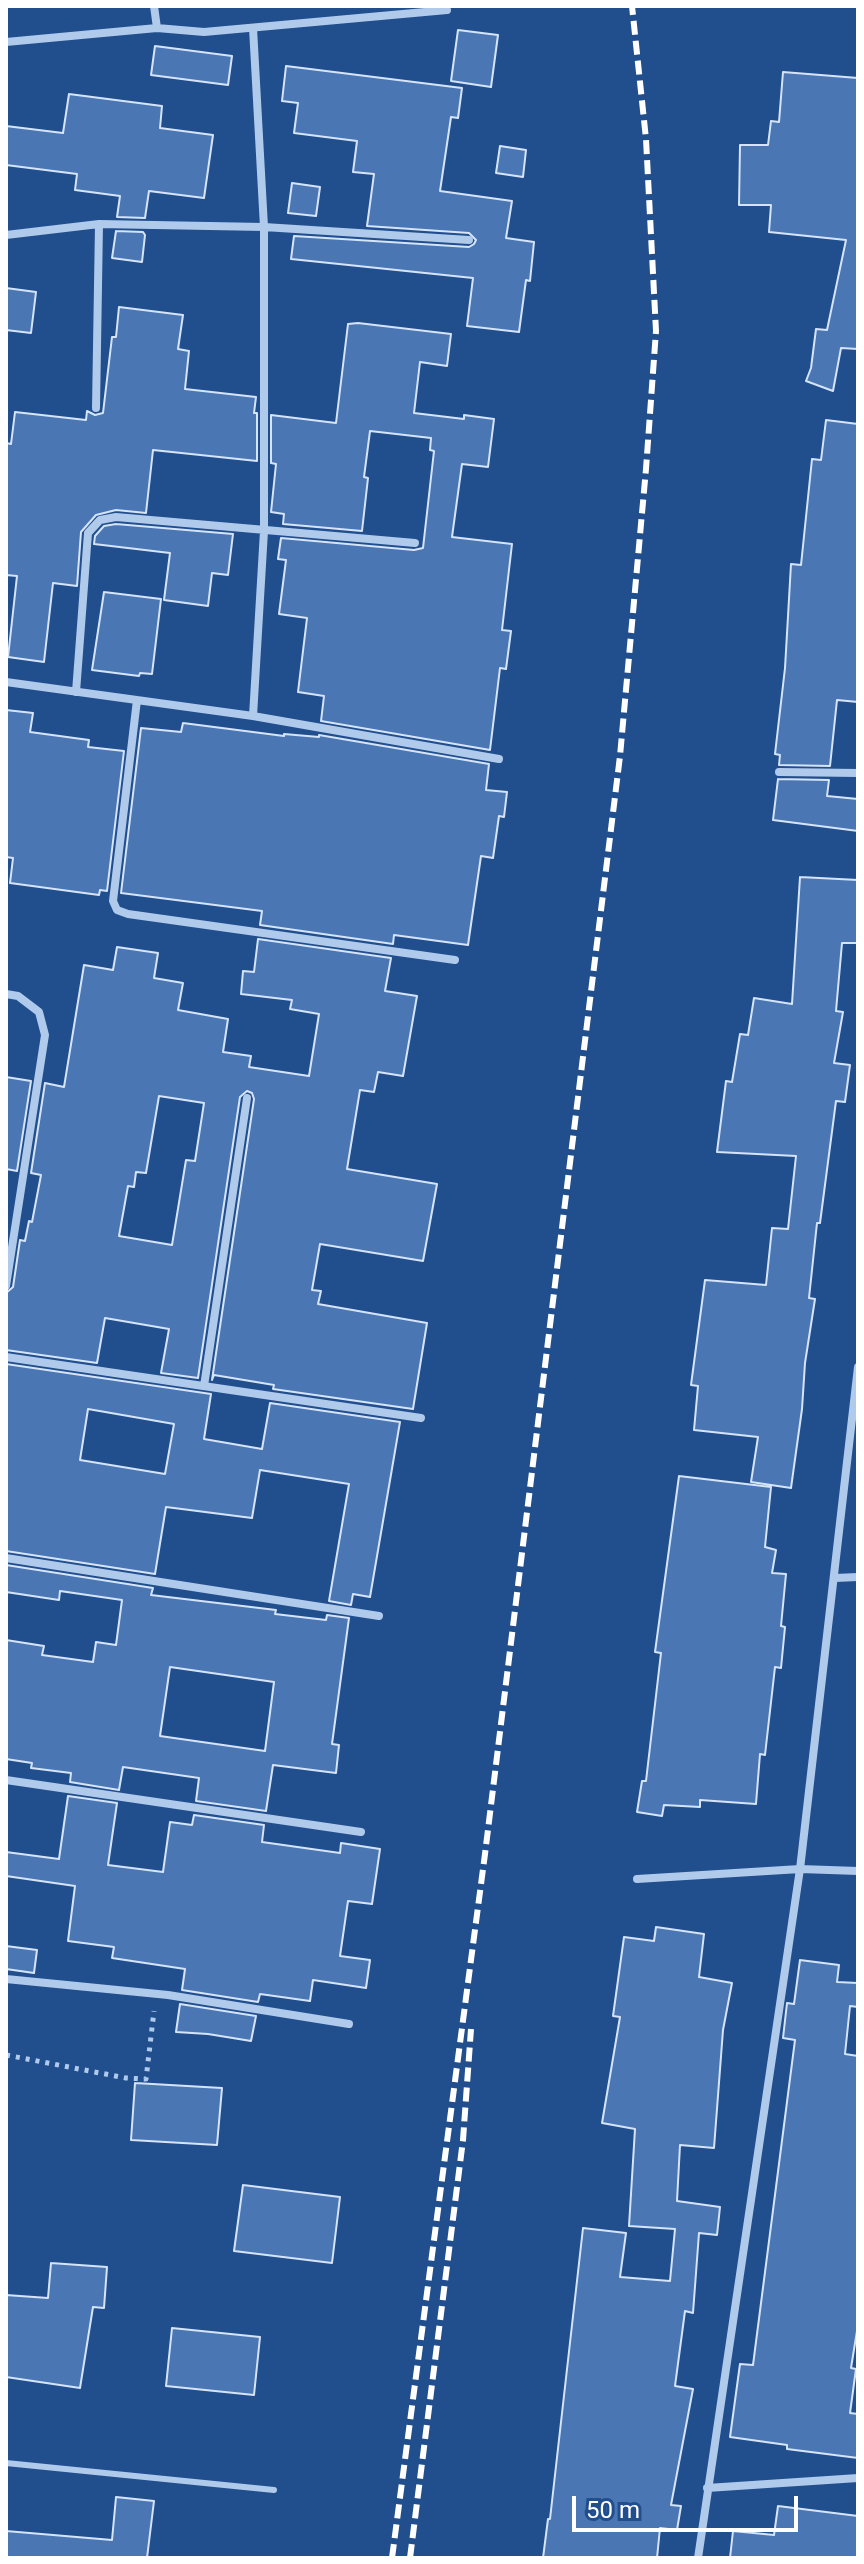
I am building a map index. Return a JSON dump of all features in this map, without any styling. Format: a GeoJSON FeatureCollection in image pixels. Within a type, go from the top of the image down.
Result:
{"type":"FeatureCollection","features":[{"type":"Feature","properties":{"kind":"street"},"geometry":{"type":"LineString","coordinates":[[154,6],[157,28]]}},
{"type":"Feature","properties":{"kind":"street"},"geometry":{"type":"LineString","coordinates":[[6,42],[157,28],[204,32],[447,10]]}},
{"type":"Feature","properties":{"kind":"street"},"geometry":{"type":"LineString","coordinates":[[253,28],[264,227],[264,531],[253,716]]}},
{"type":"Feature","properties":{"kind":"street"},"geometry":{"type":"LineString","coordinates":[[96,408],[99,224]]}},
{"type":"Feature","properties":{"kind":"street"},"geometry":{"type":"LineString","coordinates":[[6,235],[99,224],[264,227],[469,240]]}},
{"type":"Feature","properties":{"kind":"street"},"geometry":{"type":"LineString","coordinates":[[76,692],[88,533],[100,520],[116,517],[415,543]]}},
{"type":"Feature","properties":{"kind":"street"},"geometry":{"type":"LineString","coordinates":[[6,682],[253,716],[499,759]]}},
{"type":"Feature","properties":{"kind":"street"},"geometry":{"type":"LineString","coordinates":[[137,700],[113,901],[117,910],[455,960]]}},
{"type":"Feature","properties":{"kind":"street"},"geometry":{"type":"LineString","coordinates":[[779,772],[858,773]]}},
{"type":"Feature","properties":{"kind":"street"},"geometry":{"type":"LineString","coordinates":[[6,994],[18,996],[39,1012],[45,1035],[6,1286]]}},
{"type":"Feature","properties":{"kind":"street"},"geometry":{"type":"LineString","coordinates":[[204,1386],[247,1098]]}},
{"type":"Feature","properties":{"kind":"street"},"geometry":{"type":"LineString","coordinates":[[6,1357],[421,1418]]}},
{"type":"Feature","properties":{"kind":"street"},"geometry":{"type":"LineString","coordinates":[[698,2558],[800,1869],[858,1367]]}},
{"type":"Feature","properties":{"kind":"street"},"geometry":{"type":"LineString","coordinates":[[6,1558],[379,1616]]}},
{"type":"Feature","properties":{"kind":"street"},"geometry":{"type":"LineString","coordinates":[[835,1578],[858,1577]]}},
{"type":"Feature","properties":{"kind":"street"},"geometry":{"type":"LineString","coordinates":[[6,1780],[361,1832]]}},
{"type":"Feature","properties":{"kind":"street"},"geometry":{"type":"LineString","coordinates":[[637,1879],[800,1869],[858,1871]]}},
{"type":"Feature","properties":{"kind":"street"},"geometry":{"type":"LineString","coordinates":[[6,1979],[157,1995],[349,2024]]}},
{"type":"Feature","properties":{"kind":"street"},"geometry":{"type":"LineString","coordinates":[[707,2488],[858,2478]]}},
{"type":"Feature","properties":{"kind":"lane"},"geometry":{"type":"LineString","coordinates":[[6,2463],[274,2490]]}},
{"type":"Feature","properties":{"kind":"path"},"geometry":{"type":"LineString","coordinates":[[6,2055],[146,2079],[157,1995]]}},
{"type":"Feature","properties":{"kind":"building"},"geometry":{"type":"Polygon","coordinates":[[[458,30],[498,35],[491,87],[451,81],[458,30]]]}},
{"type":"Feature","properties":{"kind":"building"},"geometry":{"type":"Polygon","coordinates":[[[155,46],[232,56],[228,85],[151,75],[155,46]]]}},
{"type":"Feature","properties":{"kind":"building"},"geometry":{"type":"Polygon","coordinates":[[[286,66],[462,88],[458,118],[451,117],[440,191],[512,201],[506,238],[534,242],[530,281],[526,280],[519,332],[467,326],[473,278],[291,259],[294,236],[469,247],[476,240],[469,233],[367,226],[374,174],[353,172],[357,141],[294,133],[298,103],[282,101],[286,66]]]}},
{"type":"Feature","properties":{"kind":"building"},"geometry":{"type":"Polygon","coordinates":[[[783,72],[858,78],[858,349],[841,348],[833,391],[806,381],[811,368],[816,329],[827,330],[846,240],[769,232],[771,205],[739,205],[740,145],[768,145],[771,121],[779,122],[783,72]]]}},
{"type":"Feature","properties":{"kind":"building"},"geometry":{"type":"Polygon","coordinates":[[[69,94],[162,106],[160,128],[213,135],[204,198],[149,191],[145,218],[117,217],[120,196],[75,190],[77,174],[6,165],[6,126],[63,133],[69,94]]]}},
{"type":"Feature","properties":{"kind":"building"},"geometry":{"type":"Polygon","coordinates":[[[500,146],[526,150],[523,177],[496,173],[500,146]]]}},
{"type":"Feature","properties":{"kind":"building"},"geometry":{"type":"Polygon","coordinates":[[[292,183],[320,187],[316,216],[288,213],[292,183]]]}},
{"type":"Feature","properties":{"kind":"building"},"geometry":{"type":"Polygon","coordinates":[[[116,231],[143,232],[142,262],[112,258],[116,231]]]}},
{"type":"Feature","properties":{"kind":"building"},"geometry":{"type":"Polygon","coordinates":[[[6,288],[36,292],[31,333],[6,330],[6,288]]]}},
{"type":"Feature","properties":{"kind":"building"},"geometry":{"type":"Polygon","coordinates":[[[119,307],[183,315],[178,349],[189,351],[185,389],[256,397],[257,461],[153,450],[146,513],[116,510],[96,515],[81,532],[77,586],[53,583],[44,662],[8,657],[17,576],[6,575],[6,443],[11,444],[15,412],[86,420],[87,411],[95,415],[103,413],[112,337],[116,337],[119,307]]]}},
{"type":"Feature","properties":{"kind":"building"},"geometry":{"type":"Polygon","coordinates":[[[348,324],[451,334],[447,366],[420,362],[414,413],[494,419],[488,467],[462,464],[452,537],[512,544],[502,630],[511,631],[506,669],[500,668],[490,750],[321,721],[324,696],[298,692],[307,618],[279,614],[286,560],[278,559],[281,538],[414,550],[423,548],[434,451],[430,450],[431,438],[370,431],[362,531],[283,524],[284,514],[271,512],[276,464],[271,463],[271,415],[336,423],[348,324]]]}},
{"type":"Feature","properties":{"kind":"building"},"geometry":{"type":"Polygon","coordinates":[[[826,420],[858,424],[858,702],[837,700],[830,766],[779,765],[780,755],[775,754],[785,668],[791,564],[801,565],[812,459],[821,460],[826,420]]]}},
{"type":"Feature","properties":{"kind":"building"},"geometry":{"type":"Polygon","coordinates":[[[116,524],[233,534],[228,575],[212,573],[208,606],[164,600],[170,553],[94,544],[95,536],[104,526],[116,524]]]}},
{"type":"Feature","properties":{"kind":"building"},"geometry":{"type":"Polygon","coordinates":[[[104,592],[161,599],[152,674],[140,673],[139,676],[92,670],[104,592]]]}},
{"type":"Feature","properties":{"kind":"building"},"geometry":{"type":"Polygon","coordinates":[[[6,710],[33,713],[30,732],[89,740],[88,747],[124,751],[107,891],[100,890],[99,895],[10,883],[13,858],[6,857],[6,710]]]}},
{"type":"Feature","properties":{"kind":"building"},"geometry":{"type":"Polygon","coordinates":[[[183,723],[284,736],[319,735],[489,764],[486,790],[507,792],[504,817],[499,816],[493,858],[481,856],[468,945],[394,935],[393,944],[260,925],[262,911],[121,893],[141,728],[181,732],[183,723]]]}},
{"type":"Feature","properties":{"kind":"building"},"geometry":{"type":"Polygon","coordinates":[[[778,779],[829,780],[827,796],[858,799],[858,831],[773,820],[778,779]]]}},
{"type":"Feature","properties":{"kind":"building"},"geometry":{"type":"Polygon","coordinates":[[[800,877],[858,880],[858,943],[842,943],[836,1011],[843,1012],[834,1063],[850,1065],[845,1102],[836,1101],[820,1223],[817,1223],[809,1298],[815,1299],[791,1488],[751,1482],[758,1437],[694,1430],[698,1386],[691,1385],[705,1280],[766,1285],[772,1228],[788,1229],[796,1156],[717,1152],[726,1081],[732,1082],[740,1034],[748,1035],[754,998],[792,1004],[800,877]]]}},
{"type":"Feature","properties":{"kind":"building"},"geometry":{"type":"Polygon","coordinates":[[[258,939],[391,958],[385,991],[417,996],[403,1076],[378,1072],[374,1092],[360,1090],[347,1169],[437,1184],[423,1261],[320,1244],[312,1290],[321,1291],[318,1304],[427,1323],[413,1409],[273,1389],[274,1385],[214,1375],[212,1380],[254,1099],[252,1093],[247,1091],[240,1097],[198,1378],[161,1373],[169,1329],[105,1318],[97,1363],[6,1350],[6,1293],[13,1287],[20,1240],[25,1241],[29,1221],[32,1222],[41,1175],[31,1173],[45,1083],[64,1087],[84,965],[113,970],[117,947],[158,953],[154,978],[183,983],[178,1010],[228,1019],[223,1052],[251,1056],[249,1067],[309,1076],[319,1014],[290,1009],[292,1000],[241,994],[243,971],[254,972],[258,939]],[[159,1096],[146,1173],[136,1172],[134,1187],[128,1186],[119,1236],[172,1245],[186,1160],[195,1161],[204,1103],[159,1096]]]}},
{"type":"Feature","properties":{"kind":"building"},"geometry":{"type":"Polygon","coordinates":[[[6,1077],[31,1081],[17,1171],[6,1169],[6,1077]]]}},
{"type":"Feature","properties":{"kind":"building"},"geometry":{"type":"Polygon","coordinates":[[[6,1364],[211,1394],[204,1439],[262,1449],[270,1403],[400,1422],[370,1597],[353,1594],[351,1605],[329,1601],[349,1484],[260,1470],[252,1518],[166,1507],[155,1574],[6,1551],[6,1364]],[[88,1409],[80,1460],[165,1474],[174,1424],[88,1409]]]}},
{"type":"Feature","properties":{"kind":"building"},"geometry":{"type":"Polygon","coordinates":[[[679,1476],[771,1487],[765,1547],[776,1550],[772,1573],[786,1574],[781,1626],[785,1627],[781,1668],[775,1667],[765,1755],[760,1754],[756,1804],[700,1800],[700,1807],[664,1805],[662,1816],[637,1812],[642,1781],[646,1781],[661,1653],[655,1652],[679,1476]]]}},
{"type":"Feature","properties":{"kind":"building"},"geometry":{"type":"Polygon","coordinates":[[[6,1565],[153,1588],[151,1595],[276,1610],[275,1614],[326,1620],[327,1615],[349,1618],[332,1744],[339,1745],[336,1773],[273,1765],[266,1811],[196,1801],[199,1778],[123,1767],[119,1790],[70,1782],[71,1773],[31,1768],[32,1763],[6,1759],[6,1640],[44,1646],[42,1655],[93,1662],[96,1642],[116,1645],[122,1600],[60,1591],[59,1600],[6,1592],[6,1565]],[[170,1667],[160,1736],[265,1751],[274,1682],[170,1667]]]}},
{"type":"Feature","properties":{"kind":"building"},"geometry":{"type":"Polygon","coordinates":[[[68,1796],[117,1803],[108,1865],[163,1872],[170,1822],[192,1825],[194,1815],[264,1825],[262,1842],[340,1853],[341,1843],[380,1849],[372,1904],[348,1901],[340,1956],[370,1960],[366,1988],[313,1980],[310,2001],[260,1994],[258,2002],[182,1990],[185,1969],[112,1958],[114,1947],[68,1941],[75,1886],[6,1876],[6,1852],[59,1859],[68,1796]]]}},
{"type":"Feature","properties":{"kind":"building"},"geometry":{"type":"Polygon","coordinates":[[[656,1927],[704,1934],[699,1977],[732,1983],[723,2030],[714,2148],[680,2145],[677,2201],[720,2207],[717,2235],[699,2233],[693,2313],[685,2311],[675,2386],[693,2389],[671,2505],[681,2506],[677,2530],[660,2528],[657,2558],[543,2558],[583,2228],[626,2233],[620,2277],[670,2281],[675,2229],[629,2226],[635,2129],[602,2123],[620,2017],[613,2016],[624,1937],[654,1941],[656,1927]]]}},
{"type":"Feature","properties":{"kind":"building"},"geometry":{"type":"Polygon","coordinates":[[[6,1946],[37,1950],[34,1973],[6,1969],[6,1946]]]}},
{"type":"Feature","properties":{"kind":"building"},"geometry":{"type":"Polygon","coordinates":[[[800,1960],[839,1965],[837,1982],[858,1983],[858,2007],[850,2006],[845,2054],[858,2056],[858,2325],[851,2368],[856,2369],[850,2413],[858,2414],[858,2458],[787,2449],[787,2445],[730,2437],[740,2364],[753,2365],[795,2040],[783,2038],[787,2003],[794,2004],[800,1960]]]}},
{"type":"Feature","properties":{"kind":"building"},"geometry":{"type":"Polygon","coordinates":[[[180,2004],[256,2016],[251,2041],[176,2032],[180,2004]]]}},
{"type":"Feature","properties":{"kind":"building"},"geometry":{"type":"Polygon","coordinates":[[[135,2083],[222,2088],[217,2145],[131,2140],[135,2083]]]}},
{"type":"Feature","properties":{"kind":"building"},"geometry":{"type":"Polygon","coordinates":[[[243,2185],[340,2197],[332,2263],[234,2251],[243,2185]]]}},
{"type":"Feature","properties":{"kind":"building"},"geometry":{"type":"Polygon","coordinates":[[[51,2263],[107,2267],[104,2308],[93,2307],[80,2388],[6,2377],[6,2295],[48,2298],[51,2263]]]}},
{"type":"Feature","properties":{"kind":"building"},"geometry":{"type":"Polygon","coordinates":[[[172,2328],[260,2337],[254,2395],[166,2386],[172,2328]]]}},
{"type":"Feature","properties":{"kind":"building"},"geometry":{"type":"Polygon","coordinates":[[[116,2497],[154,2501],[147,2558],[6,2558],[6,2531],[112,2540],[116,2497]]]}},
{"type":"Feature","properties":{"kind":"building"},"geometry":{"type":"Polygon","coordinates":[[[778,2506],[858,2516],[858,2558],[730,2558],[733,2531],[774,2535],[778,2506]]]}},
{"type":"Feature","properties":{"kind":"railway"},"geometry":{"type":"LineString","coordinates":[[392,2558],[485,1854],[620,756],[656,331],[646,139],[632,6]]}},
{"type":"Feature","properties":{"kind":"railway"},"geometry":{"type":"LineString","coordinates":[[410,2558],[463,2140],[471,2029]]}}]}
